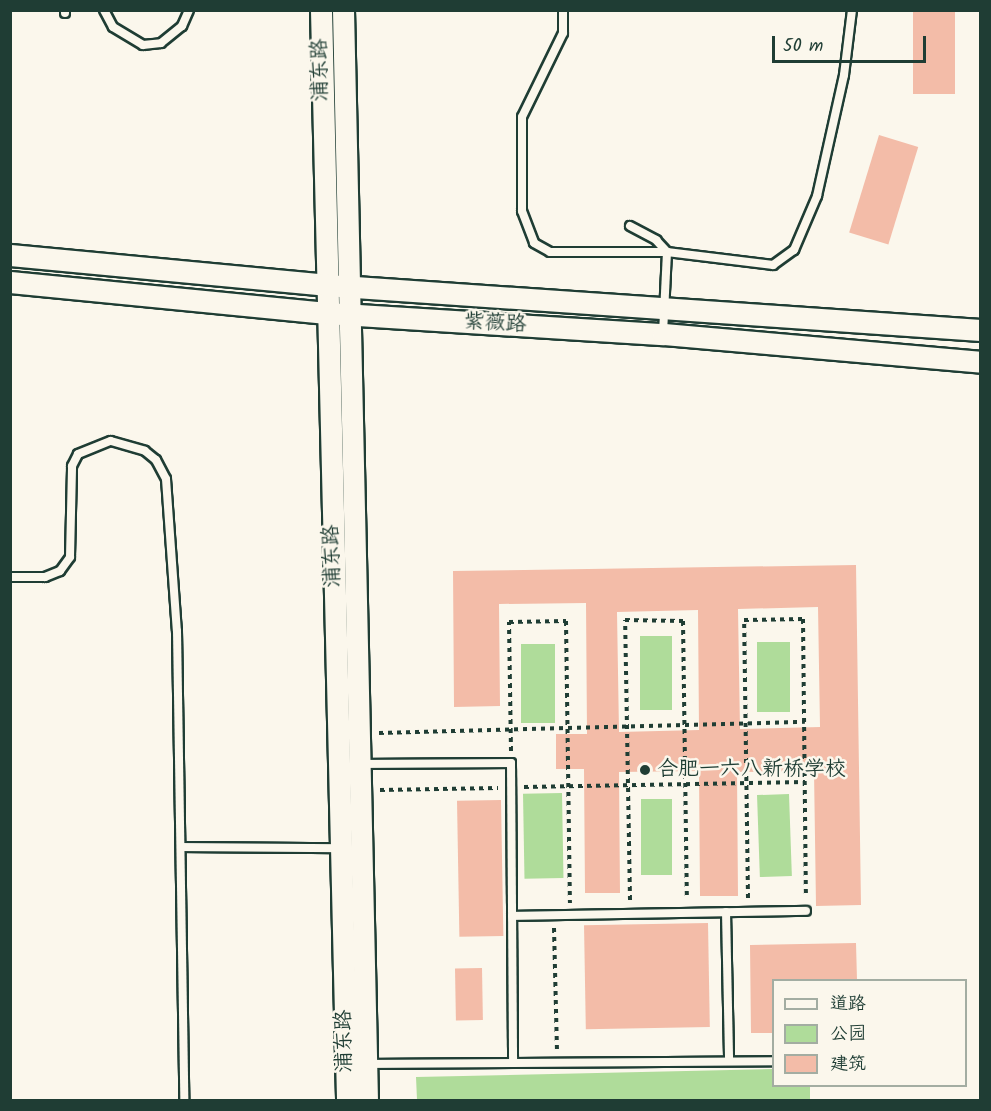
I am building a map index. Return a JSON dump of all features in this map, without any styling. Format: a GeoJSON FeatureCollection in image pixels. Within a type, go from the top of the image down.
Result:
{"type":"FeatureCollection","features":[{"type":"Feature","properties":{"kind":"street","name":"浦东路"},"geometry":{"type":"LineString","coordinates":[[321,10],[326,313],[346,1101]]}},
{"type":"Feature","properties":{"kind":"street","name":"浦东路"},"geometry":{"type":"LineString","coordinates":[[343,10],[367,1101]]}},
{"type":"Feature","properties":{"kind":"street","name":"紫薇路"},"geometry":{"type":"LineString","coordinates":[[10,255],[326,285],[981,330]]}},
{"type":"Feature","properties":{"kind":"street","name":"紫薇路"},"geometry":{"type":"LineString","coordinates":[[10,282],[349,315],[663,334],[981,362]]}},
{"type":"Feature","properties":{"kind":"lane"},"geometry":{"type":"LineString","coordinates":[[104,10],[113,27],[144,45],[161,43],[182,26],[189,10]]}},
{"type":"Feature","properties":{"kind":"lane"},"geometry":{"type":"LineString","coordinates":[[563,10],[563,33],[522,117],[522,211],[534,243],[550,252],[667,252],[773,265],[794,250],[817,196],[844,75],[852,10]]}},
{"type":"Feature","properties":{"kind":"lane"},"geometry":{"type":"LineString","coordinates":[[630,226],[656,240],[667,252],[663,334]]}},
{"type":"Feature","properties":{"kind":"lane"},"geometry":{"type":"LineString","coordinates":[[10,577],[45,577],[60,571],[70,557],[72,466],[78,454],[111,441],[145,450],[156,460],[166,479],[177,632],[184,1101]]}},
{"type":"Feature","properties":{"kind":"lane"},"geometry":{"type":"LineString","coordinates":[[359,764],[511,763],[513,1063]]}},
{"type":"Feature","properties":{"kind":"lane"},"geometry":{"type":"LineString","coordinates":[[182,847],[341,848]]}},
{"type":"Feature","properties":{"kind":"lane"},"geometry":{"type":"LineString","coordinates":[[513,916],[806,911]]}},
{"type":"Feature","properties":{"kind":"lane"},"geometry":{"type":"LineString","coordinates":[[726,912],[729,1061]]}},
{"type":"Feature","properties":{"kind":"lane"},"geometry":{"type":"LineString","coordinates":[[366,1064],[772,1061]]}},
{"type":"Feature","properties":{"kind":"path"},"geometry":{"type":"LineString","coordinates":[[748,912],[744,620],[803,619],[806,911]]}},
{"type":"Feature","properties":{"kind":"path"},"geometry":{"type":"LineString","coordinates":[[630,914],[625,620],[682,621],[688,913]]}},
{"type":"Feature","properties":{"kind":"path"},"geometry":{"type":"LineString","coordinates":[[511,763],[509,622],[566,621],[570,915]]}},
{"type":"Feature","properties":{"kind":"path"},"geometry":{"type":"LineString","coordinates":[[358,734],[804,722]]}},
{"type":"Feature","properties":{"kind":"path"},"geometry":{"type":"LineString","coordinates":[[360,790],[805,782]]}},
{"type":"Feature","properties":{"kind":"path"},"geometry":{"type":"LineString","coordinates":[[554,916],[557,1063]]}},
{"type":"Feature","properties":{"kind":"green space"},"geometry":{"type":"Polygon","coordinates":[[[640,636],[672,636],[672,710],[640,710],[640,636]]]}},
{"type":"Feature","properties":{"kind":"green space"},"geometry":{"type":"Polygon","coordinates":[[[757,642],[790,642],[790,712],[757,712],[757,642]]]}},
{"type":"Feature","properties":{"kind":"green space"},"geometry":{"type":"Polygon","coordinates":[[[521,644],[555,644],[555,723],[521,723],[521,644]]]}},
{"type":"Feature","properties":{"kind":"green space"},"geometry":{"type":"Polygon","coordinates":[[[562,793],[563,878],[524,879],[523,794],[562,793]]]}},
{"type":"Feature","properties":{"kind":"green space"},"geometry":{"type":"Polygon","coordinates":[[[789,794],[792,876],[760,877],[757,795],[789,794]]]}},
{"type":"Feature","properties":{"kind":"green space"},"geometry":{"type":"Polygon","coordinates":[[[641,799],[672,799],[672,875],[641,875],[641,799]]]}},
{"type":"Feature","properties":{"kind":"green space"},"geometry":{"type":"Polygon","coordinates":[[[772,1069],[772,1087],[810,1087],[810,1100],[417,1100],[416,1077],[772,1069]]]}},
{"type":"Feature","properties":{"kind":"building"},"geometry":{"type":"Polygon","coordinates":[[[913,10],[955,10],[955,94],[913,94],[913,10]]]}},
{"type":"Feature","properties":{"kind":"building"},"geometry":{"type":"Polygon","coordinates":[[[879,135],[918,147],[888,245],[849,233],[879,135]]]}},
{"type":"Feature","properties":{"kind":"building"},"geometry":{"type":"Polygon","coordinates":[[[856,565],[861,905],[816,906],[814,771],[737,772],[738,896],[700,896],[699,771],[619,772],[620,893],[585,893],[584,769],[556,769],[556,734],[587,734],[586,603],[499,604],[500,706],[454,707],[453,571],[856,565]],[[818,607],[738,609],[740,729],[820,727],[818,607]],[[698,610],[617,612],[619,732],[699,730],[698,610]]]}},
{"type":"Feature","properties":{"kind":"building"},"geometry":{"type":"Polygon","coordinates":[[[501,800],[503,936],[459,937],[457,801],[501,800]]]}},
{"type":"Feature","properties":{"kind":"building"},"geometry":{"type":"Polygon","coordinates":[[[708,923],[710,1027],[586,1029],[584,925],[708,923]]]}},
{"type":"Feature","properties":{"kind":"building"},"geometry":{"type":"Polygon","coordinates":[[[856,943],[857,979],[772,979],[772,1033],[751,1033],[750,945],[856,943]]]}},
{"type":"Feature","properties":{"kind":"building"},"geometry":{"type":"Polygon","coordinates":[[[455,968],[482,968],[483,1020],[456,1020],[455,968]]]}},
{"type":"Feature","properties":{"kind":"place","name":"合肥一六八新桥学校"},"geometry":{"type":"Point","coordinates":[645,770]}}]}
